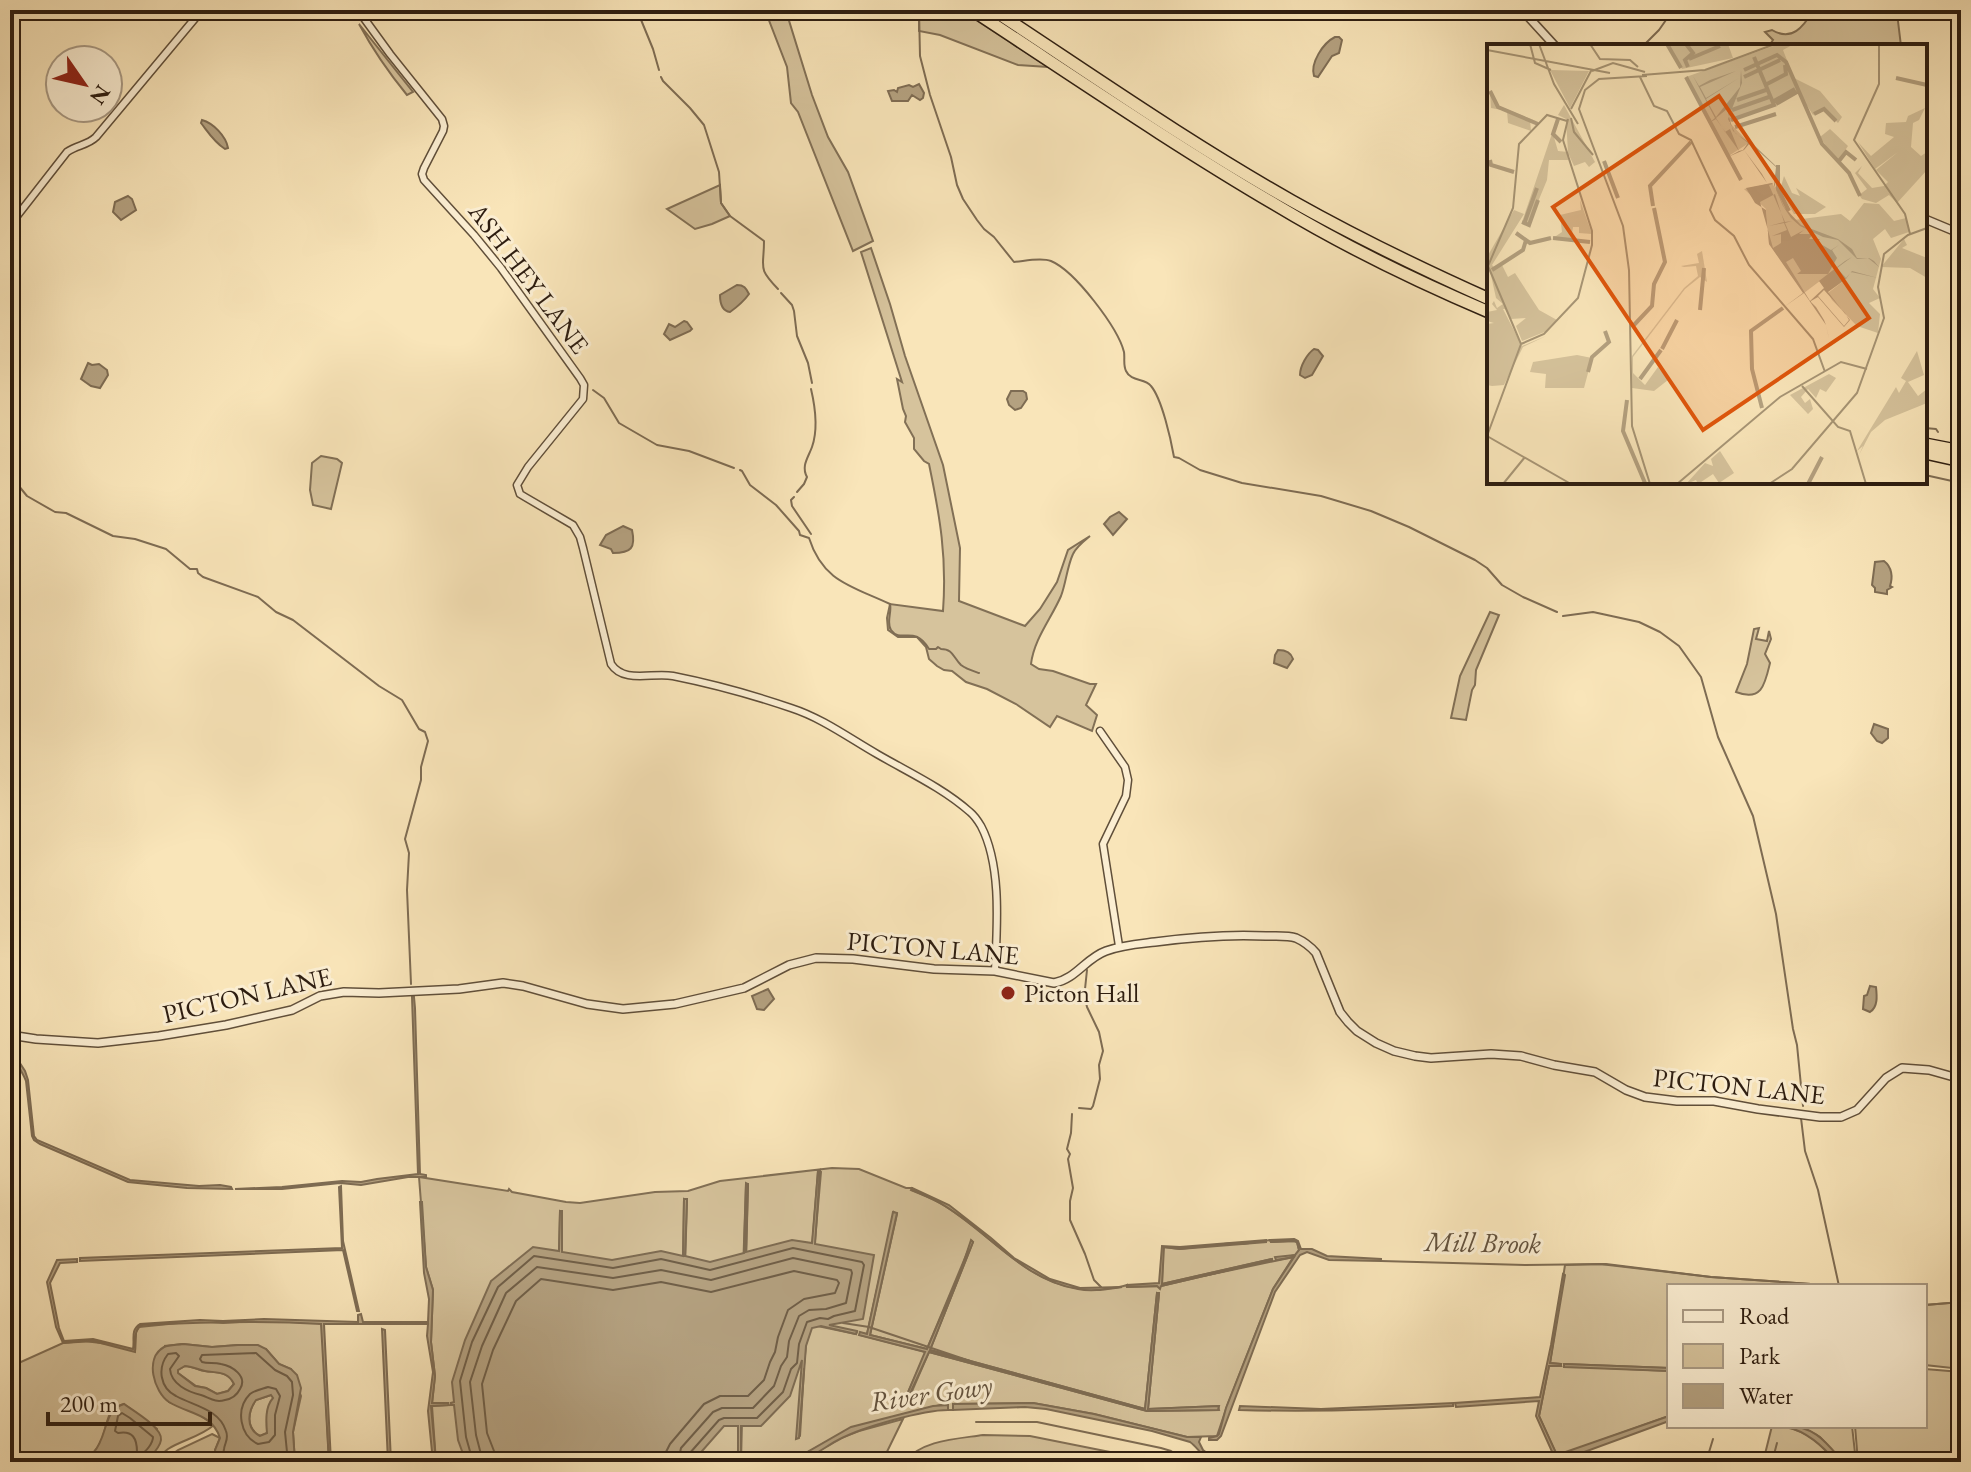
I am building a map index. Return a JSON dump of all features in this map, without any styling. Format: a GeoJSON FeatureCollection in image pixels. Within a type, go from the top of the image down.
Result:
{"type":"FeatureCollection","features":[{"type":"Feature","properties":{"kind":"highway"},"geometry":{"type":"LineString","coordinates":[[972,10],[1187,151],[1279,207],[1373,258],[1487,311]]}},
{"type":"Feature","properties":{"kind":"highway"},"geometry":{"type":"LineString","coordinates":[[993,10],[1192,141],[1290,200],[1423,270],[1487,298]]}},
{"type":"Feature","properties":{"kind":"highway"},"geometry":{"type":"LineString","coordinates":[[1927,444],[1961,449]]}},
{"type":"Feature","properties":{"kind":"highway"},"geometry":{"type":"LineString","coordinates":[[1927,453],[1961,461]]}},
{"type":"Feature","properties":{"kind":"street"},"geometry":{"type":"LineString","coordinates":[[10,225],[67,152],[91,143],[202,10]]}},
{"type":"Feature","properties":{"kind":"street","name":"ASH HEY LANE"},"geometry":{"type":"LineString","coordinates":[[358,10],[442,119],[443,131],[424,168],[424,180],[501,268],[584,385],[579,405],[517,485],[520,494],[567,520],[577,529],[614,669],[630,676],[671,675],[794,708],[831,726],[953,798],[974,814],[989,846],[995,886],[995,971]]}},
{"type":"Feature","properties":{"kind":"street"},"geometry":{"type":"LineString","coordinates":[[1522,10],[1553,44]]}},
{"type":"Feature","properties":{"kind":"street"},"geometry":{"type":"LineString","coordinates":[[1927,220],[1961,234]]}},
{"type":"Feature","properties":{"kind":"street"},"geometry":{"type":"LineString","coordinates":[[1100,731],[1125,767],[1128,780],[1126,796],[1103,844],[1119,946]]}},
{"type":"Feature","properties":{"kind":"street","name":"PICTON LANE"},"geometry":{"type":"LineString","coordinates":[[10,1035],[98,1043],[226,1025],[292,1010],[320,996],[344,992],[459,989],[503,983],[602,1007],[649,1007],[744,988],[789,965],[816,958],[853,959],[934,969],[995,971],[1054,983],[1075,975],[1091,959],[1119,946],[1221,934],[1294,937],[1310,945],[1340,1012],[1357,1031],[1394,1051],[1415,1056],[1521,1056],[1595,1072],[1645,1097],[1714,1101],[1820,1117],[1841,1117],[1857,1110],[1886,1078],[1902,1068],[1929,1070],[1961,1079]]}},
{"type":"Feature","properties":{"kind":"green space"},"geometry":{"type":"Polygon","coordinates":[[[765,10],[786,11],[828,137],[848,172],[873,241],[853,251],[798,112],[791,103],[787,67],[765,10]]]}},
{"type":"Feature","properties":{"kind":"green space"},"geometry":{"type":"Polygon","coordinates":[[[919,10],[961,10],[1048,67],[1018,65],[940,35],[919,31],[919,10]]]}},
{"type":"Feature","properties":{"kind":"green space"},"geometry":{"type":"Polygon","coordinates":[[[1814,10],[1886,10],[1897,13],[1901,44],[1770,44],[1773,40],[1765,32],[1772,30],[1785,34],[1801,27],[1814,10]]]}},
{"type":"Feature","properties":{"kind":"green space"},"geometry":{"type":"Polygon","coordinates":[[[359,24],[413,92],[407,95],[400,87],[359,24]]]}},
{"type":"Feature","properties":{"kind":"green space"},"geometry":{"type":"Polygon","coordinates":[[[720,185],[721,203],[730,216],[695,229],[667,209],[720,185]]]}},
{"type":"Feature","properties":{"kind":"green space"},"geometry":{"type":"Polygon","coordinates":[[[871,248],[943,465],[960,548],[959,601],[1025,626],[1057,582],[1068,550],[1090,536],[1073,554],[1061,596],[1039,638],[1031,664],[1039,669],[1096,684],[1086,705],[1097,715],[1092,731],[1057,716],[1050,727],[1016,704],[937,666],[929,659],[926,647],[917,637],[898,637],[888,630],[890,604],[943,611],[944,573],[929,464],[914,449],[914,438],[905,422],[897,379],[902,382],[861,252],[871,248]]]}},
{"type":"Feature","properties":{"kind":"green space"},"geometry":{"type":"Polygon","coordinates":[[[321,456],[342,463],[331,509],[313,505],[310,490],[312,463],[321,456]]]}},
{"type":"Feature","properties":{"kind":"green space"},"geometry":{"type":"Polygon","coordinates":[[[1490,612],[1499,615],[1476,670],[1466,720],[1451,718],[1460,676],[1490,612]]]}},
{"type":"Feature","properties":{"kind":"green space"},"geometry":{"type":"Polygon","coordinates":[[[1759,628],[1756,639],[1767,641],[1769,631],[1771,639],[1765,654],[1770,663],[1766,678],[1757,693],[1736,692],[1747,664],[1754,629],[1759,628]]]}},
{"type":"Feature","properties":{"kind":"green space"},"geometry":{"type":"Polygon","coordinates":[[[832,1168],[859,1169],[912,1188],[937,1201],[1035,1273],[1078,1289],[1161,1286],[1272,1260],[1162,1284],[1163,1247],[1180,1249],[1270,1240],[1297,1242],[1299,1250],[1295,1255],[1276,1260],[1294,1256],[1273,1289],[1217,1436],[1187,1437],[1094,1414],[1033,1403],[953,1404],[953,1410],[948,1410],[948,1405],[940,1405],[851,1428],[790,1462],[741,1462],[748,1184],[743,1271],[684,1301],[687,1200],[684,1199],[682,1342],[560,1384],[560,1211],[558,1298],[495,1401],[451,1403],[493,1403],[560,1462],[436,1462],[432,1406],[448,1403],[432,1404],[435,1376],[431,1342],[433,1290],[426,1267],[419,1177],[509,1189],[580,1203],[655,1192],[688,1191],[720,1181],[832,1168]],[[818,1171],[797,1438],[808,1324],[857,1332],[808,1321],[821,1172],[818,1171]],[[894,1212],[867,1334],[860,1335],[926,1352],[906,1397],[909,1398],[929,1352],[1147,1411],[1219,1410],[1218,1406],[1148,1409],[1157,1293],[1145,1409],[930,1350],[972,1241],[927,1349],[870,1335],[897,1214],[894,1212]]]}},
{"type":"Feature","properties":{"kind":"green space"},"geometry":{"type":"Polygon","coordinates":[[[1600,1264],[1711,1277],[1811,1284],[1667,1284],[1667,1368],[1564,1366],[1667,1371],[1667,1417],[1557,1456],[1539,1416],[1549,1366],[1561,1364],[1550,1363],[1565,1265],[1600,1264]]]}},
{"type":"Feature","properties":{"kind":"green space"},"geometry":{"type":"Polygon","coordinates":[[[1961,1302],[1961,1369],[1927,1365],[1927,1305],[1961,1302]]]}},
{"type":"Feature","properties":{"kind":"green space"},"geometry":{"type":"Polygon","coordinates":[[[198,1321],[322,1323],[329,1462],[295,1462],[293,1432],[301,1396],[291,1369],[279,1364],[266,1349],[183,1344],[165,1346],[169,1402],[197,1413],[214,1425],[209,1429],[146,1462],[153,1454],[157,1429],[124,1404],[112,1410],[98,1447],[84,1455],[86,1462],[73,1462],[72,1458],[51,1455],[48,1462],[10,1462],[10,1362],[21,1362],[63,1343],[84,1341],[135,1351],[139,1327],[198,1321]]]}},
{"type":"Feature","properties":{"kind":"green space"},"geometry":{"type":"Polygon","coordinates":[[[740,1341],[738,1462],[680,1462],[740,1341]]]}},
{"type":"Feature","properties":{"kind":"green space"},"geometry":{"type":"Polygon","coordinates":[[[185,1366],[222,1373],[234,1384],[228,1391],[217,1394],[196,1386],[178,1373],[185,1366]]]}},
{"type":"Feature","properties":{"kind":"green space"},"geometry":{"type":"Polygon","coordinates":[[[1927,1369],[1961,1372],[1961,1462],[1858,1462],[1855,1428],[1927,1428],[1927,1369]]]}},
{"type":"Feature","properties":{"kind":"green space"},"geometry":{"type":"Polygon","coordinates":[[[271,1395],[274,1398],[268,1410],[267,1433],[260,1436],[250,1424],[251,1409],[256,1400],[271,1395]]]}},
{"type":"Feature","properties":{"kind":"green space"},"geometry":{"type":"Polygon","coordinates":[[[903,1419],[882,1462],[800,1462],[841,1438],[903,1419]]]}},
{"type":"Feature","properties":{"kind":"green space"},"geometry":{"type":"Polygon","coordinates":[[[1772,1428],[1787,1428],[1808,1436],[1836,1462],[1763,1462],[1772,1428]]]}},
{"type":"Feature","properties":{"kind":"green space"},"geometry":{"type":"Polygon","coordinates":[[[1804,1428],[1852,1428],[1856,1462],[1843,1462],[1820,1437],[1804,1428]]]}},
{"type":"Feature","properties":{"kind":"green space"},"geometry":{"type":"Polygon","coordinates":[[[212,1434],[220,1438],[215,1450],[217,1462],[162,1462],[178,1450],[212,1434]]]}},
{"type":"Feature","properties":{"kind":"green space"},"geometry":{"type":"Polygon","coordinates":[[[983,1435],[1030,1436],[1110,1452],[1143,1453],[1159,1462],[904,1462],[930,1445],[983,1435]]]}},
{"type":"Feature","properties":{"kind":"water"},"geometry":{"type":"Polygon","coordinates":[[[1335,37],[1342,40],[1339,53],[1332,56],[1318,77],[1314,76],[1318,54],[1335,37]]]}},
{"type":"Feature","properties":{"kind":"water"},"geometry":{"type":"Polygon","coordinates":[[[919,84],[924,93],[920,100],[912,95],[908,101],[892,101],[888,91],[897,92],[898,88],[919,84]]]}},
{"type":"Feature","properties":{"kind":"water"},"geometry":{"type":"Polygon","coordinates":[[[202,120],[218,131],[228,148],[214,140],[201,123],[202,120]]]}},
{"type":"Feature","properties":{"kind":"water"},"geometry":{"type":"Polygon","coordinates":[[[128,196],[136,210],[121,220],[113,212],[115,202],[128,196]]]}},
{"type":"Feature","properties":{"kind":"water"},"geometry":{"type":"Polygon","coordinates":[[[737,285],[744,287],[749,294],[730,312],[722,306],[720,295],[737,285]]]}},
{"type":"Feature","properties":{"kind":"water"},"geometry":{"type":"Polygon","coordinates":[[[684,321],[692,329],[690,331],[670,340],[664,334],[669,324],[675,327],[684,321]]]}},
{"type":"Feature","properties":{"kind":"water"},"geometry":{"type":"Polygon","coordinates":[[[1314,349],[1323,356],[1312,375],[1305,378],[1300,375],[1301,368],[1314,349]]]}},
{"type":"Feature","properties":{"kind":"water"},"geometry":{"type":"Polygon","coordinates":[[[88,363],[99,364],[107,370],[108,375],[100,388],[81,379],[88,363]]]}},
{"type":"Feature","properties":{"kind":"water"},"geometry":{"type":"Polygon","coordinates":[[[1011,391],[1026,393],[1027,399],[1021,408],[1015,410],[1009,405],[1007,399],[1011,391]]]}},
{"type":"Feature","properties":{"kind":"water"},"geometry":{"type":"Polygon","coordinates":[[[1119,512],[1127,519],[1113,535],[1104,524],[1119,512]]]}},
{"type":"Feature","properties":{"kind":"water"},"geometry":{"type":"Polygon","coordinates":[[[623,526],[632,530],[631,548],[613,553],[600,545],[606,535],[623,526]]]}},
{"type":"Feature","properties":{"kind":"water"},"geometry":{"type":"Polygon","coordinates":[[[1884,561],[1892,576],[1892,587],[1887,594],[1875,592],[1872,585],[1875,562],[1884,561]]]}},
{"type":"Feature","properties":{"kind":"water"},"geometry":{"type":"Polygon","coordinates":[[[1278,650],[1287,652],[1293,659],[1287,668],[1274,663],[1278,650]]]}},
{"type":"Feature","properties":{"kind":"water"},"geometry":{"type":"Polygon","coordinates":[[[1874,724],[1888,729],[1888,738],[1882,743],[1871,733],[1874,724]]]}},
{"type":"Feature","properties":{"kind":"water"},"geometry":{"type":"Polygon","coordinates":[[[1870,986],[1876,987],[1877,998],[1870,1012],[1863,1009],[1864,996],[1870,986]]]}},
{"type":"Feature","properties":{"kind":"water"},"geometry":{"type":"Polygon","coordinates":[[[768,989],[774,999],[764,1010],[757,1009],[752,996],[768,989]]]}},
{"type":"Feature","properties":{"kind":"water"},"geometry":{"type":"Polygon","coordinates":[[[412,997],[415,1008],[420,1174],[426,1177],[361,1185],[340,1183],[282,1189],[235,1189],[342,1181],[361,1182],[418,1174],[412,997]]]}},
{"type":"Feature","properties":{"kind":"water"},"geometry":{"type":"Polygon","coordinates":[[[14,1054],[28,1080],[37,1140],[130,1180],[220,1185],[232,1189],[128,1182],[40,1144],[32,1136],[26,1081],[14,1054]]]}},
{"type":"Feature","properties":{"kind":"water"},"geometry":{"type":"Polygon","coordinates":[[[820,1170],[815,1244],[874,1255],[863,1319],[829,1325],[857,1331],[856,1334],[821,1326],[812,1328],[806,1346],[799,1438],[796,1439],[802,1360],[790,1396],[761,1426],[741,1426],[741,1462],[738,1462],[738,1426],[724,1426],[696,1458],[686,1462],[466,1462],[458,1440],[454,1405],[451,1405],[454,1402],[452,1382],[465,1340],[491,1281],[533,1247],[559,1251],[560,1211],[562,1252],[612,1260],[661,1251],[683,1256],[684,1199],[687,1199],[685,1256],[710,1262],[744,1253],[746,1183],[746,1252],[792,1240],[812,1243],[820,1170]]]}},
{"type":"Feature","properties":{"kind":"water"},"geometry":{"type":"Polygon","coordinates":[[[341,1186],[343,1241],[359,1311],[343,1250],[80,1261],[80,1258],[342,1248],[341,1186]]]}},
{"type":"Feature","properties":{"kind":"water"},"geometry":{"type":"Polygon","coordinates":[[[912,1188],[949,1205],[1014,1258],[1050,1279],[1080,1288],[1122,1287],[1083,1290],[1058,1284],[1022,1265],[957,1214],[912,1188]]]}},
{"type":"Feature","properties":{"kind":"water"},"geometry":{"type":"Polygon","coordinates":[[[420,1202],[426,1267],[433,1290],[431,1342],[435,1376],[432,1403],[449,1405],[431,1406],[436,1462],[433,1462],[428,1411],[433,1372],[428,1324],[324,1324],[331,1462],[321,1324],[232,1322],[142,1325],[136,1333],[135,1352],[93,1341],[63,1343],[56,1327],[47,1282],[57,1260],[77,1259],[77,1262],[60,1263],[50,1283],[64,1341],[93,1339],[133,1349],[134,1332],[140,1324],[200,1320],[358,1322],[358,1315],[361,1314],[363,1322],[428,1322],[429,1299],[424,1273],[420,1202]]]}},
{"type":"Feature","properties":{"kind":"water"},"geometry":{"type":"Polygon","coordinates":[[[893,1212],[897,1213],[870,1335],[927,1349],[971,1240],[973,1242],[930,1350],[1145,1409],[1159,1293],[1148,1409],[1219,1406],[1218,1410],[1147,1411],[929,1352],[906,1397],[925,1352],[859,1335],[860,1332],[867,1334],[893,1212]]]}},
{"type":"Feature","properties":{"kind":"water"},"geometry":{"type":"Polygon","coordinates":[[[1266,1240],[1180,1249],[1164,1247],[1162,1284],[1272,1260],[1161,1286],[1160,1289],[1157,1286],[1127,1287],[1159,1283],[1162,1246],[1266,1240]]]}},
{"type":"Feature","properties":{"kind":"water"},"geometry":{"type":"Polygon","coordinates":[[[1270,1240],[1298,1241],[1301,1249],[1312,1249],[1327,1256],[1381,1261],[1329,1260],[1307,1252],[1300,1255],[1275,1292],[1221,1436],[1217,1440],[1209,1440],[1219,1434],[1226,1408],[1273,1289],[1294,1257],[1276,1260],[1275,1257],[1295,1255],[1299,1250],[1297,1242],[1270,1240]]]}},
{"type":"Feature","properties":{"kind":"water"},"geometry":{"type":"Polygon","coordinates":[[[1563,1274],[1550,1363],[1561,1366],[1549,1366],[1539,1416],[1557,1455],[1667,1417],[1667,1422],[1557,1462],[1541,1462],[1554,1456],[1536,1416],[1539,1401],[1456,1407],[1455,1403],[1540,1397],[1563,1274]]]}},
{"type":"Feature","properties":{"kind":"water"},"geometry":{"type":"Polygon","coordinates":[[[382,1329],[385,1330],[391,1462],[388,1462],[382,1329]]]}},
{"type":"Feature","properties":{"kind":"water"},"geometry":{"type":"Polygon","coordinates":[[[181,1344],[212,1347],[258,1345],[297,1375],[301,1388],[293,1432],[295,1462],[217,1462],[215,1450],[220,1438],[216,1430],[205,1419],[169,1402],[159,1391],[153,1375],[154,1359],[158,1352],[164,1347],[181,1344]],[[185,1366],[178,1373],[195,1386],[217,1394],[228,1391],[234,1384],[222,1373],[185,1366]],[[271,1395],[256,1400],[251,1409],[250,1424],[260,1436],[267,1433],[271,1395]]]}},
{"type":"Feature","properties":{"kind":"water"},"geometry":{"type":"Polygon","coordinates":[[[1564,1364],[1667,1368],[1667,1371],[1564,1367],[1564,1364]]]}},
{"type":"Feature","properties":{"kind":"water"},"geometry":{"type":"Polygon","coordinates":[[[1033,1403],[1094,1414],[1187,1437],[1201,1437],[1199,1442],[1203,1450],[1219,1462],[1206,1458],[1190,1442],[1046,1409],[953,1410],[953,1404],[1033,1403]]]}},
{"type":"Feature","properties":{"kind":"water"},"geometry":{"type":"Polygon","coordinates":[[[1453,1403],[1453,1406],[1373,1410],[1239,1410],[1240,1406],[1321,1409],[1453,1403]]]}},
{"type":"Feature","properties":{"kind":"water"},"geometry":{"type":"Polygon","coordinates":[[[124,1404],[157,1430],[161,1440],[157,1449],[146,1462],[86,1462],[84,1455],[94,1452],[98,1446],[112,1412],[124,1404]]]}},
{"type":"Feature","properties":{"kind":"water"},"geometry":{"type":"Polygon","coordinates":[[[948,1405],[948,1410],[909,1416],[863,1429],[810,1457],[790,1462],[851,1427],[948,1405]]]}},
{"type":"Feature","properties":{"kind":"water"},"geometry":{"type":"Polygon","coordinates":[[[1790,1428],[1812,1432],[1825,1441],[1843,1462],[1836,1462],[1814,1440],[1790,1428]]]}},
{"type":"Feature","properties":{"kind":"waterway"},"geometry":{"type":"LineString","coordinates":[[637,10],[659,70]]}},
{"type":"Feature","properties":{"kind":"waterway"},"geometry":{"type":"LineString","coordinates":[[919,10],[920,56],[963,199],[984,229],[1014,262],[1051,261],[1072,276],[1094,301],[1120,342],[1128,374],[1148,384],[1155,392],[1166,420],[1174,457],[1200,470],[1242,483],[1321,496],[1371,511],[1475,560],[1502,585],[1557,612]]}},
{"type":"Feature","properties":{"kind":"waterway"},"geometry":{"type":"LineString","coordinates":[[1645,44],[1673,10]]}},
{"type":"Feature","properties":{"kind":"waterway"},"geometry":{"type":"LineString","coordinates":[[661,77],[704,125],[719,172],[721,203],[730,216],[764,241],[764,272],[778,289]]}},
{"type":"Feature","properties":{"kind":"waterway"},"geometry":{"type":"LineString","coordinates":[[781,293],[792,305],[797,336],[812,383]]}},
{"type":"Feature","properties":{"kind":"waterway"},"geometry":{"type":"LineString","coordinates":[[797,492],[807,477],[805,466],[815,433],[811,389]]}},
{"type":"Feature","properties":{"kind":"waterway"},"geometry":{"type":"LineString","coordinates":[[593,390],[604,398],[619,423],[657,445],[689,451],[734,468]]}},
{"type":"Feature","properties":{"kind":"waterway"},"geometry":{"type":"LineString","coordinates":[[1927,428],[1938,432]]}},
{"type":"Feature","properties":{"kind":"waterway"},"geometry":{"type":"LineString","coordinates":[[740,470],[750,485],[776,505],[800,535],[809,538],[815,553],[831,573],[851,587],[890,604],[889,624],[895,634],[918,637],[929,649],[938,647],[948,650],[961,665],[979,673]]}},
{"type":"Feature","properties":{"kind":"waterway"},"geometry":{"type":"LineString","coordinates":[[1927,475],[1961,483]]}},
{"type":"Feature","properties":{"kind":"waterway"},"geometry":{"type":"LineString","coordinates":[[10,481],[27,496],[55,512],[66,513],[113,536],[166,549],[190,569],[197,569],[203,577],[258,597],[402,700],[428,741],[405,839],[409,853],[407,890],[411,984]]}},
{"type":"Feature","properties":{"kind":"waterway"},"geometry":{"type":"LineString","coordinates":[[794,497],[792,506],[811,534]]}},
{"type":"Feature","properties":{"kind":"waterway"},"geometry":{"type":"LineString","coordinates":[[1563,616],[1593,612],[1639,622],[1679,646],[1701,677],[1718,737],[1753,816],[1776,914],[1797,1045],[1803,1106]]}},
{"type":"Feature","properties":{"kind":"waterway"},"geometry":{"type":"LineString","coordinates":[[1085,989],[1087,970]]}},
{"type":"Feature","properties":{"kind":"waterway"},"geometry":{"type":"LineString","coordinates":[[1079,1108],[1091,1109],[1093,1106],[1103,1051],[1084,994]]}},
{"type":"Feature","properties":{"kind":"waterway"},"geometry":{"type":"LineString","coordinates":[[10,1061],[15,1061]]}},
{"type":"Feature","properties":{"kind":"waterway"},"geometry":{"type":"LineString","coordinates":[[1072,1114],[1067,1149],[1073,1188],[1070,1220],[1094,1280],[1101,1287]]}},
{"type":"Feature","properties":{"kind":"waterway"},"geometry":{"type":"LineString","coordinates":[[1801,1118],[1805,1151],[1818,1190],[1839,1284]]}},
{"type":"Feature","properties":{"kind":"waterway","name":"Mill Brook"},"geometry":{"type":"LineString","coordinates":[[1203,1276],[1294,1257]]}},
{"type":"Feature","properties":{"kind":"waterway","name":"Mill Brook"},"geometry":{"type":"LineString","coordinates":[[1381,1261],[1606,1264],[1711,1277],[1811,1284]]}},
{"type":"Feature","properties":{"kind":"waterway","name":"Mill Brook"},"geometry":{"type":"LineString","coordinates":[[1927,1305],[1961,1302]]}},
{"type":"Feature","properties":{"kind":"waterway","name":"River Gowy"},"geometry":{"type":"LineString","coordinates":[[843,1323],[869,1327],[970,1361]]}},
{"type":"Feature","properties":{"kind":"waterway"},"geometry":{"type":"LineString","coordinates":[[800,1436],[804,1369]]}},
{"type":"Feature","properties":{"kind":"waterway"},"geometry":{"type":"LineString","coordinates":[[976,1422],[1037,1422],[1161,1448],[1186,1462]]}},
{"type":"Feature","properties":{"kind":"waterway"},"geometry":{"type":"LineString","coordinates":[[1706,1462],[1713,1439]]}},
{"type":"Feature","properties":{"kind":"waterway"},"geometry":{"type":"LineString","coordinates":[[1772,1462],[1777,1443]]}},
{"type":"Feature","properties":{"kind":"place","name":"Picton Hall"},"geometry":{"type":"Point","coordinates":[1008,993]}}]}
